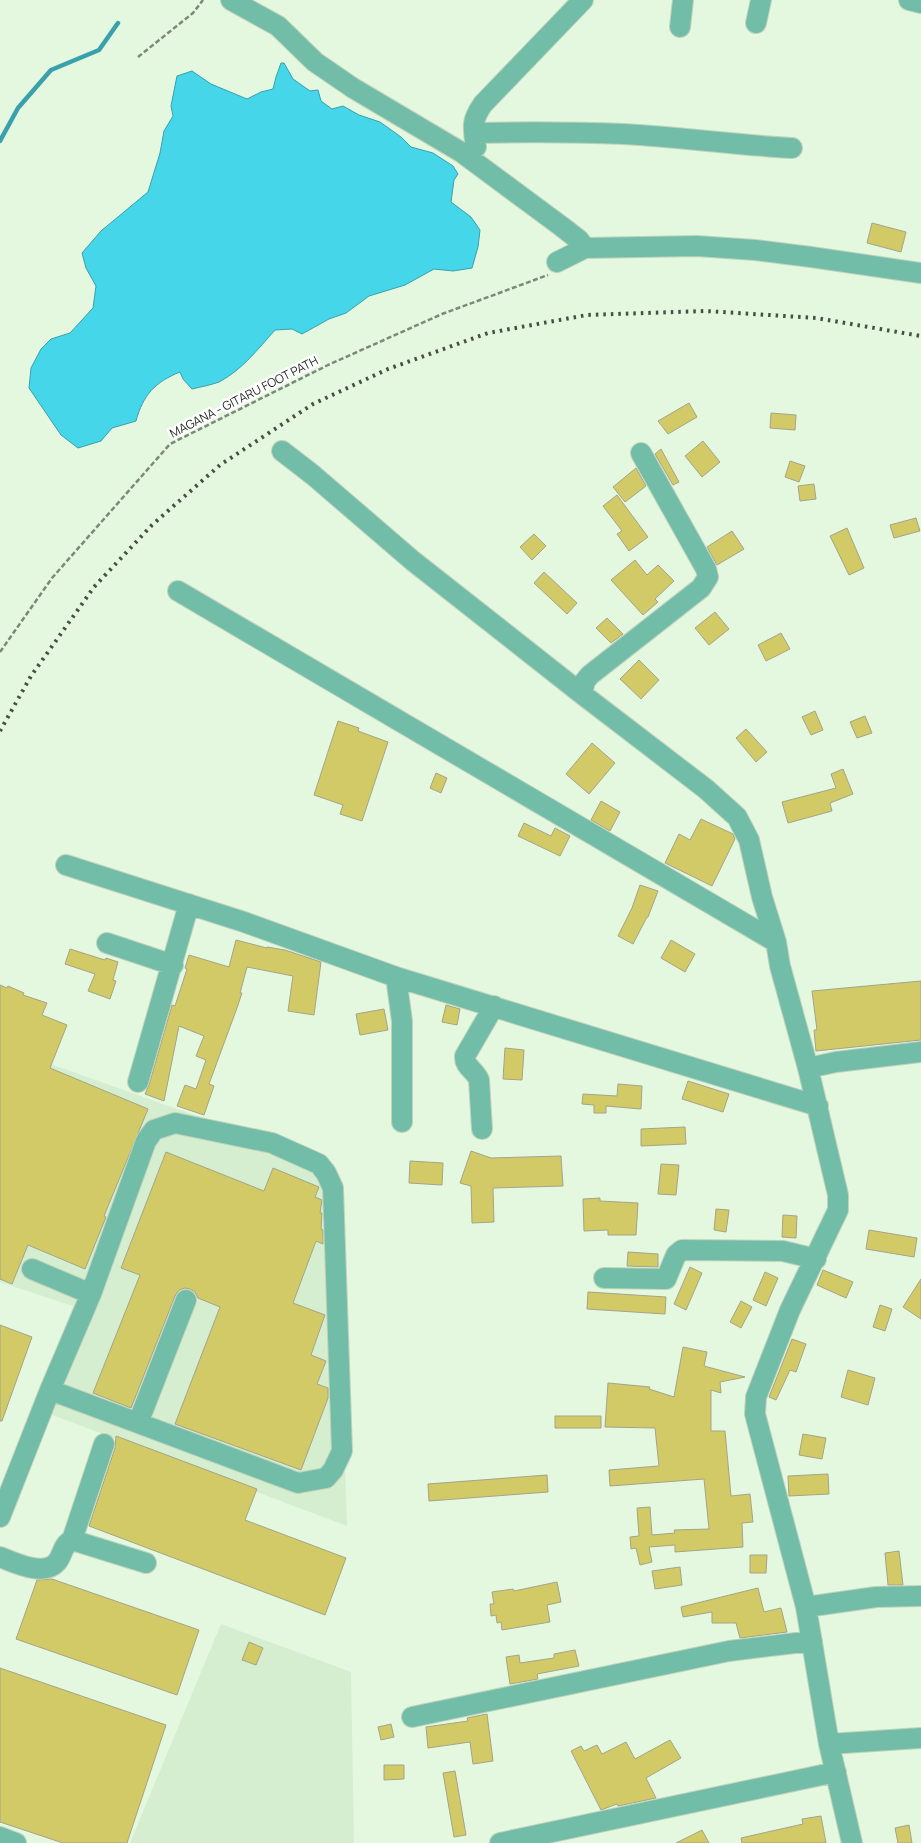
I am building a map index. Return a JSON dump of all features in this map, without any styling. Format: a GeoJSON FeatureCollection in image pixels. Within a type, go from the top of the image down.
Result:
{"type":"FeatureCollection","features":[{"type":"Feature","properties":{"kind":"street"},"geometry":{"type":"LineString","coordinates":[[231,0],[278,26],[315,62],[345,82],[438,136],[561,226],[579,240],[585,248]]}},
{"type":"Feature","properties":{"kind":"street"},"geometry":{"type":"LineString","coordinates":[[479,166],[473,126],[475,116],[482,104],[583,0]]}},
{"type":"Feature","properties":{"kind":"street"},"geometry":{"type":"LineString","coordinates":[[680,27],[683,0]]}},
{"type":"Feature","properties":{"kind":"street"},"geometry":{"type":"LineString","coordinates":[[756,23],[761,0]]}},
{"type":"Feature","properties":{"kind":"street"},"geometry":{"type":"LineString","coordinates":[[909,0],[921,3]]}},
{"type":"Feature","properties":{"kind":"street"},"geometry":{"type":"LineString","coordinates":[[474,133],[624,134],[792,148]]}},
{"type":"Feature","properties":{"kind":"street"},"geometry":{"type":"LineString","coordinates":[[553,268],[585,248],[697,246],[756,250],[921,273]]}},
{"type":"Feature","properties":{"kind":"street"},"geometry":{"type":"LineString","coordinates":[[282,451],[313,475],[413,561],[706,789],[737,817],[749,840],[762,897],[776,942],[786,991],[818,1106],[838,1195],[838,1210],[790,1310],[756,1397],[755,1414],[806,1607],[829,1744],[852,1843]]}},
{"type":"Feature","properties":{"kind":"street"},"geometry":{"type":"LineString","coordinates":[[582,694],[585,681],[590,674],[701,588],[708,576],[706,569],[641,453]]}},
{"type":"Feature","properties":{"kind":"street"},"geometry":{"type":"LineString","coordinates":[[178,591],[776,942]]}},
{"type":"Feature","properties":{"kind":"street"},"geometry":{"type":"LineString","coordinates":[[66,865],[244,922],[396,977],[818,1106]]}},
{"type":"Feature","properties":{"kind":"street"},"geometry":{"type":"LineString","coordinates":[[138,1082],[189,904]]}},
{"type":"Feature","properties":{"kind":"street"},"geometry":{"type":"LineString","coordinates":[[107,943],[173,965]]}},
{"type":"Feature","properties":{"kind":"street"},"geometry":{"type":"LineString","coordinates":[[396,977],[402,1020],[402,1122]]}},
{"type":"Feature","properties":{"kind":"street"},"geometry":{"type":"LineString","coordinates":[[482,1129],[479,1080],[466,1065],[465,1056],[494,1006]]}},
{"type":"Feature","properties":{"kind":"street"},"geometry":{"type":"LineString","coordinates":[[808,1068],[836,1062],[921,1052]]}},
{"type":"Feature","properties":{"kind":"street"},"geometry":{"type":"LineString","coordinates":[[0,1517],[50,1390],[91,1294],[146,1141],[154,1130],[175,1123],[272,1143],[319,1164],[326,1173],[333,1188],[342,1451],[333,1470],[326,1478],[298,1483],[50,1390]]}},
{"type":"Feature","properties":{"kind":"street"},"geometry":{"type":"LineString","coordinates":[[604,1278],[666,1279],[676,1255],[682,1250],[783,1252],[816,1258]]}},
{"type":"Feature","properties":{"kind":"street"},"geometry":{"type":"LineString","coordinates":[[32,1269],[91,1294]]}},
{"type":"Feature","properties":{"kind":"street"},"geometry":{"type":"LineString","coordinates":[[138,1423],[186,1300]]}},
{"type":"Feature","properties":{"kind":"street"},"geometry":{"type":"LineString","coordinates":[[0,1557],[23,1566],[42,1569],[50,1567],[58,1561],[67,1543],[72,1540],[104,1444]]}},
{"type":"Feature","properties":{"kind":"street"},"geometry":{"type":"LineString","coordinates":[[72,1540],[146,1563]]}},
{"type":"Feature","properties":{"kind":"street"},"geometry":{"type":"LineString","coordinates":[[806,1607],[876,1597],[921,1596]]}},
{"type":"Feature","properties":{"kind":"street"},"geometry":{"type":"LineString","coordinates":[[412,1717],[729,1651],[812,1641]]}},
{"type":"Feature","properties":{"kind":"street"},"geometry":{"type":"LineString","coordinates":[[829,1744],[921,1738]]}},
{"type":"Feature","properties":{"kind":"street"},"geometry":{"type":"LineString","coordinates":[[500,1843],[836,1772]]}},
{"type":"Feature","properties":{"kind":"street"},"geometry":{"type":"LineString","coordinates":[[0,1837],[16,1843]]}},
{"type":"Feature","properties":{"kind":"path"},"geometry":{"type":"LineString","coordinates":[[138,57],[193,13],[203,0]]}},
{"type":"Feature","properties":{"kind":"path","name":"MAGANA - GITARU FOOT PATH"},"geometry":{"type":"LineString","coordinates":[[0,652],[52,578],[170,444],[328,365],[442,314],[553,268]]}},
{"type":"Feature","properties":{"kind":"shaded area"},"geometry":{"type":"Polygon","coordinates":[[[0,1046],[335,1165],[347,1526],[34,1408],[73,1306],[0,1282],[0,1046]]]}},
{"type":"Feature","properties":{"kind":"shaded area"},"geometry":{"type":"Polygon","coordinates":[[[221,1624],[351,1672],[354,1843],[130,1843],[221,1624]]]}},
{"type":"Feature","properties":{"kind":"water"},"geometry":{"type":"Polygon","coordinates":[[[281,63],[284,63],[293,79],[310,91],[318,90],[321,101],[332,109],[343,106],[359,115],[380,122],[401,137],[411,147],[433,153],[453,166],[458,174],[454,180],[451,202],[471,217],[480,230],[478,247],[472,268],[453,271],[434,269],[405,285],[369,296],[346,313],[329,319],[302,334],[292,329],[275,330],[242,365],[219,382],[192,389],[183,379],[180,372],[171,376],[157,385],[146,397],[136,421],[112,428],[101,441],[78,448],[61,435],[29,388],[31,368],[41,349],[51,339],[70,333],[93,308],[96,286],[86,268],[82,253],[101,231],[148,192],[160,153],[164,131],[173,116],[171,106],[177,76],[192,71],[211,84],[247,99],[261,92],[273,89],[281,63]]]}},
{"type":"Feature","properties":{"kind":"building"},"geometry":{"type":"Polygon","coordinates":[[[872,223],[906,232],[901,252],[867,243],[872,223]]]}},
{"type":"Feature","properties":{"kind":"building"},"geometry":{"type":"Polygon","coordinates":[[[689,403],[697,417],[668,434],[658,421],[689,403]]]}},
{"type":"Feature","properties":{"kind":"building"},"geometry":{"type":"Polygon","coordinates":[[[771,413],[796,415],[795,430],[770,428],[771,413]]]}},
{"type":"Feature","properties":{"kind":"building"},"geometry":{"type":"Polygon","coordinates":[[[703,441],[720,462],[702,477],[685,456],[703,441]]]}},
{"type":"Feature","properties":{"kind":"building"},"geometry":{"type":"Polygon","coordinates":[[[661,449],[679,482],[673,485],[655,454],[661,449]]]}},
{"type":"Feature","properties":{"kind":"building"},"geometry":{"type":"Polygon","coordinates":[[[790,461],[805,466],[799,482],[785,477],[790,461]]]}},
{"type":"Feature","properties":{"kind":"building"},"geometry":{"type":"Polygon","coordinates":[[[636,468],[646,486],[625,502],[613,487],[636,468]]]}},
{"type":"Feature","properties":{"kind":"building"},"geometry":{"type":"Polygon","coordinates":[[[814,484],[816,499],[800,501],[798,486],[814,484]]]}},
{"type":"Feature","properties":{"kind":"building"},"geometry":{"type":"Polygon","coordinates":[[[617,495],[648,537],[629,551],[617,534],[622,531],[603,506],[617,495]]]}},
{"type":"Feature","properties":{"kind":"building"},"geometry":{"type":"Polygon","coordinates":[[[916,518],[920,531],[894,538],[890,525],[916,518]]]}},
{"type":"Feature","properties":{"kind":"building"},"geometry":{"type":"Polygon","coordinates":[[[847,528],[864,568],[849,575],[830,536],[847,528]]]}},
{"type":"Feature","properties":{"kind":"building"},"geometry":{"type":"Polygon","coordinates":[[[732,531],[744,549],[717,565],[707,547],[732,531]]]}},
{"type":"Feature","properties":{"kind":"building"},"geometry":{"type":"Polygon","coordinates":[[[534,534],[546,546],[532,560],[520,547],[534,534]]]}},
{"type":"Feature","properties":{"kind":"building"},"geometry":{"type":"Polygon","coordinates":[[[635,560],[647,575],[658,565],[674,581],[655,599],[658,602],[643,615],[611,580],[635,560]]]}},
{"type":"Feature","properties":{"kind":"building"},"geometry":{"type":"Polygon","coordinates":[[[544,572],[577,603],[567,614],[534,583],[544,572]]]}},
{"type":"Feature","properties":{"kind":"building"},"geometry":{"type":"Polygon","coordinates":[[[715,612],[729,629],[709,645],[695,628],[715,612]]]}},
{"type":"Feature","properties":{"kind":"building"},"geometry":{"type":"Polygon","coordinates":[[[607,618],[623,634],[611,643],[596,628],[607,618]]]}},
{"type":"Feature","properties":{"kind":"building"},"geometry":{"type":"Polygon","coordinates":[[[781,633],[790,649],[766,661],[758,645],[781,633]]]}},
{"type":"Feature","properties":{"kind":"building"},"geometry":{"type":"Polygon","coordinates":[[[639,660],[659,680],[641,699],[620,679],[639,660]]]}},
{"type":"Feature","properties":{"kind":"building"},"geometry":{"type":"Polygon","coordinates":[[[815,711],[823,730],[811,735],[802,717],[815,711]]]}},
{"type":"Feature","properties":{"kind":"building"},"geometry":{"type":"Polygon","coordinates":[[[865,716],[872,733],[857,738],[850,722],[865,716]]]}},
{"type":"Feature","properties":{"kind":"building"},"geometry":{"type":"Polygon","coordinates":[[[338,721],[359,728],[358,731],[388,742],[362,821],[340,814],[343,805],[314,795],[338,721]]]}},
{"type":"Feature","properties":{"kind":"building"},"geometry":{"type":"Polygon","coordinates":[[[746,729],[767,752],[756,762],[736,738],[746,729]]]}},
{"type":"Feature","properties":{"kind":"building"},"geometry":{"type":"Polygon","coordinates":[[[592,743],[615,763],[589,794],[566,774],[592,743]]]}},
{"type":"Feature","properties":{"kind":"building"},"geometry":{"type":"Polygon","coordinates":[[[843,769],[853,794],[830,803],[832,811],[788,823],[782,802],[836,788],[831,774],[843,769]]]}},
{"type":"Feature","properties":{"kind":"building"},"geometry":{"type":"Polygon","coordinates":[[[436,773],[447,778],[441,793],[430,788],[436,773]]]}},
{"type":"Feature","properties":{"kind":"building"},"geometry":{"type":"Polygon","coordinates":[[[601,801],[620,812],[610,831],[591,820],[601,801]]]}},
{"type":"Feature","properties":{"kind":"building"},"geometry":{"type":"Polygon","coordinates":[[[701,819],[733,834],[735,839],[712,886],[665,863],[679,834],[690,840],[701,819]]]}},
{"type":"Feature","properties":{"kind":"building"},"geometry":{"type":"Polygon","coordinates":[[[524,823],[551,836],[555,828],[570,836],[560,856],[518,836],[524,823]]]}},
{"type":"Feature","properties":{"kind":"building"},"geometry":{"type":"Polygon","coordinates":[[[640,885],[658,891],[648,917],[633,944],[618,936],[632,908],[640,885]]]}},
{"type":"Feature","properties":{"kind":"building"},"geometry":{"type":"Polygon","coordinates":[[[236,940],[267,948],[285,950],[321,962],[314,1015],[288,1011],[293,976],[247,967],[240,993],[242,993],[209,1084],[214,1086],[204,1115],[177,1106],[185,1085],[196,1089],[206,1060],[196,1056],[204,1036],[179,1026],[164,1101],[145,1094],[172,1005],[175,1006],[187,969],[185,968],[189,955],[229,967],[236,940]]]}},
{"type":"Feature","properties":{"kind":"building"},"geometry":{"type":"Polygon","coordinates":[[[671,940],[695,954],[685,972],[661,958],[671,940]]]}},
{"type":"Feature","properties":{"kind":"building"},"geometry":{"type":"Polygon","coordinates":[[[70,949],[118,962],[113,980],[116,981],[110,999],[88,991],[95,974],[65,964],[70,949]]]}},
{"type":"Feature","properties":{"kind":"building"},"geometry":{"type":"Polygon","coordinates":[[[921,981],[921,1040],[816,1051],[814,1030],[817,1030],[812,991],[921,981]]]}},
{"type":"Feature","properties":{"kind":"building"},"geometry":{"type":"Polygon","coordinates":[[[0,985],[7,988],[8,986],[24,993],[23,995],[47,1003],[42,1015],[67,1025],[50,1068],[148,1109],[104,1216],[106,1217],[85,1269],[28,1245],[12,1284],[0,1279],[0,985]]]}},
{"type":"Feature","properties":{"kind":"building"},"geometry":{"type":"Polygon","coordinates":[[[446,1005],[460,1009],[457,1025],[442,1022],[446,1005]]]}},
{"type":"Feature","properties":{"kind":"building"},"geometry":{"type":"Polygon","coordinates":[[[384,1009],[388,1030],[360,1035],[356,1014],[384,1009]]]}},
{"type":"Feature","properties":{"kind":"building"},"geometry":{"type":"Polygon","coordinates":[[[505,1048],[524,1050],[522,1080],[503,1079],[505,1048]]]}},
{"type":"Feature","properties":{"kind":"building"},"geometry":{"type":"Polygon","coordinates":[[[688,1081],[729,1094],[723,1112],[682,1099],[688,1081]]]}},
{"type":"Feature","properties":{"kind":"building"},"geometry":{"type":"Polygon","coordinates":[[[618,1084],[642,1086],[641,1109],[606,1106],[606,1113],[594,1113],[594,1105],[582,1104],[583,1094],[617,1096],[618,1084]]]}},
{"type":"Feature","properties":{"kind":"building"},"geometry":{"type":"Polygon","coordinates":[[[685,1127],[686,1144],[641,1146],[641,1129],[685,1127]]]}},
{"type":"Feature","properties":{"kind":"building"},"geometry":{"type":"Polygon","coordinates":[[[471,1151],[491,1158],[561,1156],[563,1186],[493,1188],[494,1222],[472,1223],[471,1186],[460,1183],[471,1151]]]}},
{"type":"Feature","properties":{"kind":"building"},"geometry":{"type":"Polygon","coordinates":[[[166,1152],[264,1191],[273,1168],[319,1187],[315,1197],[322,1200],[320,1213],[322,1213],[321,1229],[323,1230],[323,1244],[316,1241],[293,1303],[325,1315],[311,1355],[326,1361],[317,1384],[328,1388],[328,1398],[301,1470],[175,1424],[220,1307],[198,1298],[195,1292],[190,1289],[179,1290],[175,1296],[131,1408],[93,1393],[140,1275],[121,1268],[166,1152]]]}},
{"type":"Feature","properties":{"kind":"building"},"geometry":{"type":"Polygon","coordinates":[[[410,1161],[443,1163],[442,1185],[409,1183],[410,1161]]]}},
{"type":"Feature","properties":{"kind":"building"},"geometry":{"type":"Polygon","coordinates":[[[661,1164],[679,1165],[676,1195],[658,1194],[661,1164]]]}},
{"type":"Feature","properties":{"kind":"building"},"geometry":{"type":"Polygon","coordinates":[[[600,1198],[600,1201],[638,1203],[636,1235],[608,1235],[608,1230],[584,1231],[583,1199],[600,1198]]]}},
{"type":"Feature","properties":{"kind":"building"},"geometry":{"type":"Polygon","coordinates":[[[716,1209],[729,1210],[726,1232],[714,1230],[716,1209]]]}},
{"type":"Feature","properties":{"kind":"building"},"geometry":{"type":"Polygon","coordinates":[[[783,1215],[797,1216],[796,1238],[782,1237],[783,1215]]]}},
{"type":"Feature","properties":{"kind":"building"},"geometry":{"type":"Polygon","coordinates":[[[869,1230],[917,1238],[914,1257],[866,1249],[869,1230]]]}},
{"type":"Feature","properties":{"kind":"building"},"geometry":{"type":"Polygon","coordinates":[[[628,1252],[658,1254],[658,1267],[627,1266],[628,1252]]]}},
{"type":"Feature","properties":{"kind":"building"},"geometry":{"type":"Polygon","coordinates":[[[690,1267],[702,1273],[686,1310],[674,1304],[690,1267]]]}},
{"type":"Feature","properties":{"kind":"building"},"geometry":{"type":"Polygon","coordinates":[[[823,1270],[853,1282],[846,1298],[817,1285],[823,1270]]]}},
{"type":"Feature","properties":{"kind":"building"},"geometry":{"type":"Polygon","coordinates":[[[765,1272],[778,1278],[766,1306],[753,1300],[765,1272]]]}},
{"type":"Feature","properties":{"kind":"building"},"geometry":{"type":"Polygon","coordinates":[[[921,1279],[921,1319],[903,1307],[921,1279]]]}},
{"type":"Feature","properties":{"kind":"building"},"geometry":{"type":"Polygon","coordinates":[[[588,1292],[666,1297],[665,1314],[587,1309],[588,1292]]]}},
{"type":"Feature","properties":{"kind":"building"},"geometry":{"type":"Polygon","coordinates":[[[741,1301],[752,1307],[741,1328],[730,1322],[741,1301]]]}},
{"type":"Feature","properties":{"kind":"building"},"geometry":{"type":"Polygon","coordinates":[[[880,1305],[892,1309],[885,1331],[873,1327],[880,1305]]]}},
{"type":"Feature","properties":{"kind":"building"},"geometry":{"type":"Polygon","coordinates":[[[0,1325],[32,1337],[2,1421],[0,1421],[0,1325]]]}},
{"type":"Feature","properties":{"kind":"building"},"geometry":{"type":"Polygon","coordinates":[[[792,1339],[806,1344],[796,1372],[790,1370],[776,1400],[769,1397],[792,1339]]]}},
{"type":"Feature","properties":{"kind":"building"},"geometry":{"type":"Polygon","coordinates":[[[683,1347],[707,1352],[704,1366],[745,1377],[720,1382],[721,1393],[711,1390],[711,1431],[725,1431],[731,1496],[750,1494],[753,1522],[742,1523],[743,1547],[675,1552],[675,1545],[649,1547],[652,1562],[640,1565],[636,1548],[631,1549],[630,1537],[639,1536],[637,1508],[650,1507],[652,1535],[675,1533],[674,1530],[709,1529],[704,1479],[610,1486],[609,1470],[659,1466],[655,1428],[605,1427],[608,1383],[650,1387],[649,1389],[674,1397],[683,1347]]]}},
{"type":"Feature","properties":{"kind":"building"},"geometry":{"type":"Polygon","coordinates":[[[848,1370],[875,1378],[868,1405],[841,1397],[848,1370]]]}},
{"type":"Feature","properties":{"kind":"building"},"geometry":{"type":"Polygon","coordinates":[[[555,1416],[601,1416],[601,1428],[555,1428],[555,1416]]]}},
{"type":"Feature","properties":{"kind":"building"},"geometry":{"type":"Polygon","coordinates":[[[803,1434],[826,1438],[822,1459],[799,1455],[803,1434]]]}},
{"type":"Feature","properties":{"kind":"building"},"geometry":{"type":"Polygon","coordinates":[[[116,1436],[257,1489],[245,1520],[346,1558],[325,1615],[89,1526],[115,1448],[116,1436]]]}},
{"type":"Feature","properties":{"kind":"building"},"geometry":{"type":"Polygon","coordinates":[[[828,1474],[829,1494],[789,1496],[788,1476],[828,1474]]]}},
{"type":"Feature","properties":{"kind":"building"},"geometry":{"type":"Polygon","coordinates":[[[547,1475],[548,1492],[429,1501],[428,1484],[547,1475]]]}},
{"type":"Feature","properties":{"kind":"building"},"geometry":{"type":"Polygon","coordinates":[[[899,1551],[903,1585],[888,1585],[885,1553],[899,1551]]]}},
{"type":"Feature","properties":{"kind":"building"},"geometry":{"type":"Polygon","coordinates":[[[750,1555],[767,1555],[766,1573],[750,1573],[750,1555]]]}},
{"type":"Feature","properties":{"kind":"building"},"geometry":{"type":"Polygon","coordinates":[[[680,1567],[682,1585],[655,1589],[652,1571],[680,1567]]]}},
{"type":"Feature","properties":{"kind":"building"},"geometry":{"type":"Polygon","coordinates":[[[52,1579],[199,1630],[177,1695],[16,1639],[37,1580],[52,1579]]]}},
{"type":"Feature","properties":{"kind":"building"},"geometry":{"type":"Polygon","coordinates":[[[557,1582],[561,1602],[547,1605],[550,1622],[502,1630],[501,1622],[497,1623],[496,1615],[491,1616],[490,1604],[494,1604],[492,1592],[513,1589],[514,1591],[557,1582]]]}},
{"type":"Feature","properties":{"kind":"building"},"geometry":{"type":"Polygon","coordinates":[[[758,1588],[764,1612],[781,1608],[787,1632],[740,1638],[736,1623],[712,1623],[712,1612],[683,1617],[681,1607],[758,1588]]]}},
{"type":"Feature","properties":{"kind":"building"},"geometry":{"type":"Polygon","coordinates":[[[249,1642],[263,1648],[256,1665],[242,1660],[249,1642]]]}},
{"type":"Feature","properties":{"kind":"building"},"geometry":{"type":"Polygon","coordinates":[[[575,1650],[579,1666],[537,1674],[538,1679],[510,1684],[506,1657],[519,1655],[520,1663],[554,1658],[554,1654],[575,1650]]]}},
{"type":"Feature","properties":{"kind":"building"},"geometry":{"type":"Polygon","coordinates":[[[0,1668],[166,1725],[127,1843],[63,1843],[0,1822],[0,1668]]]}},
{"type":"Feature","properties":{"kind":"building"},"geometry":{"type":"Polygon","coordinates":[[[487,1714],[493,1761],[473,1764],[470,1742],[428,1748],[426,1727],[468,1721],[467,1718],[487,1714]]]}},
{"type":"Feature","properties":{"kind":"building"},"geometry":{"type":"Polygon","coordinates":[[[391,1724],[394,1737],[381,1740],[378,1727],[391,1724]]]}},
{"type":"Feature","properties":{"kind":"building"},"geometry":{"type":"Polygon","coordinates":[[[670,1740],[681,1758],[646,1778],[656,1798],[618,1806],[617,1804],[601,1810],[571,1751],[581,1746],[584,1751],[597,1745],[602,1754],[626,1742],[635,1759],[670,1740]]]}},
{"type":"Feature","properties":{"kind":"building"},"geometry":{"type":"Polygon","coordinates":[[[384,1765],[404,1765],[404,1779],[384,1780],[384,1765]]]}},
{"type":"Feature","properties":{"kind":"building"},"geometry":{"type":"Polygon","coordinates":[[[455,1771],[466,1835],[454,1837],[443,1773],[455,1771]]]}},
{"type":"Feature","properties":{"kind":"building"},"geometry":{"type":"Polygon","coordinates":[[[821,1816],[826,1843],[742,1843],[741,1838],[803,1824],[802,1819],[821,1816]]]}},
{"type":"Feature","properties":{"kind":"building"},"geometry":{"type":"Polygon","coordinates":[[[909,1825],[912,1843],[898,1843],[895,1828],[909,1825]]]}},
{"type":"Feature","properties":{"kind":"building"},"geometry":{"type":"Polygon","coordinates":[[[702,1830],[709,1843],[676,1843],[702,1830]]]}},
{"type":"Feature","properties":{"kind":"waterway"},"geometry":{"type":"LineString","coordinates":[[0,141],[18,108],[51,70],[99,50],[118,23]]}},
{"type":"Feature","properties":{"kind":"railway"},"geometry":{"type":"LineString","coordinates":[[0,731],[31,676],[94,587],[152,525],[220,465],[313,404],[388,369],[488,333],[587,315],[706,311],[816,318],[921,336]]}}]}
